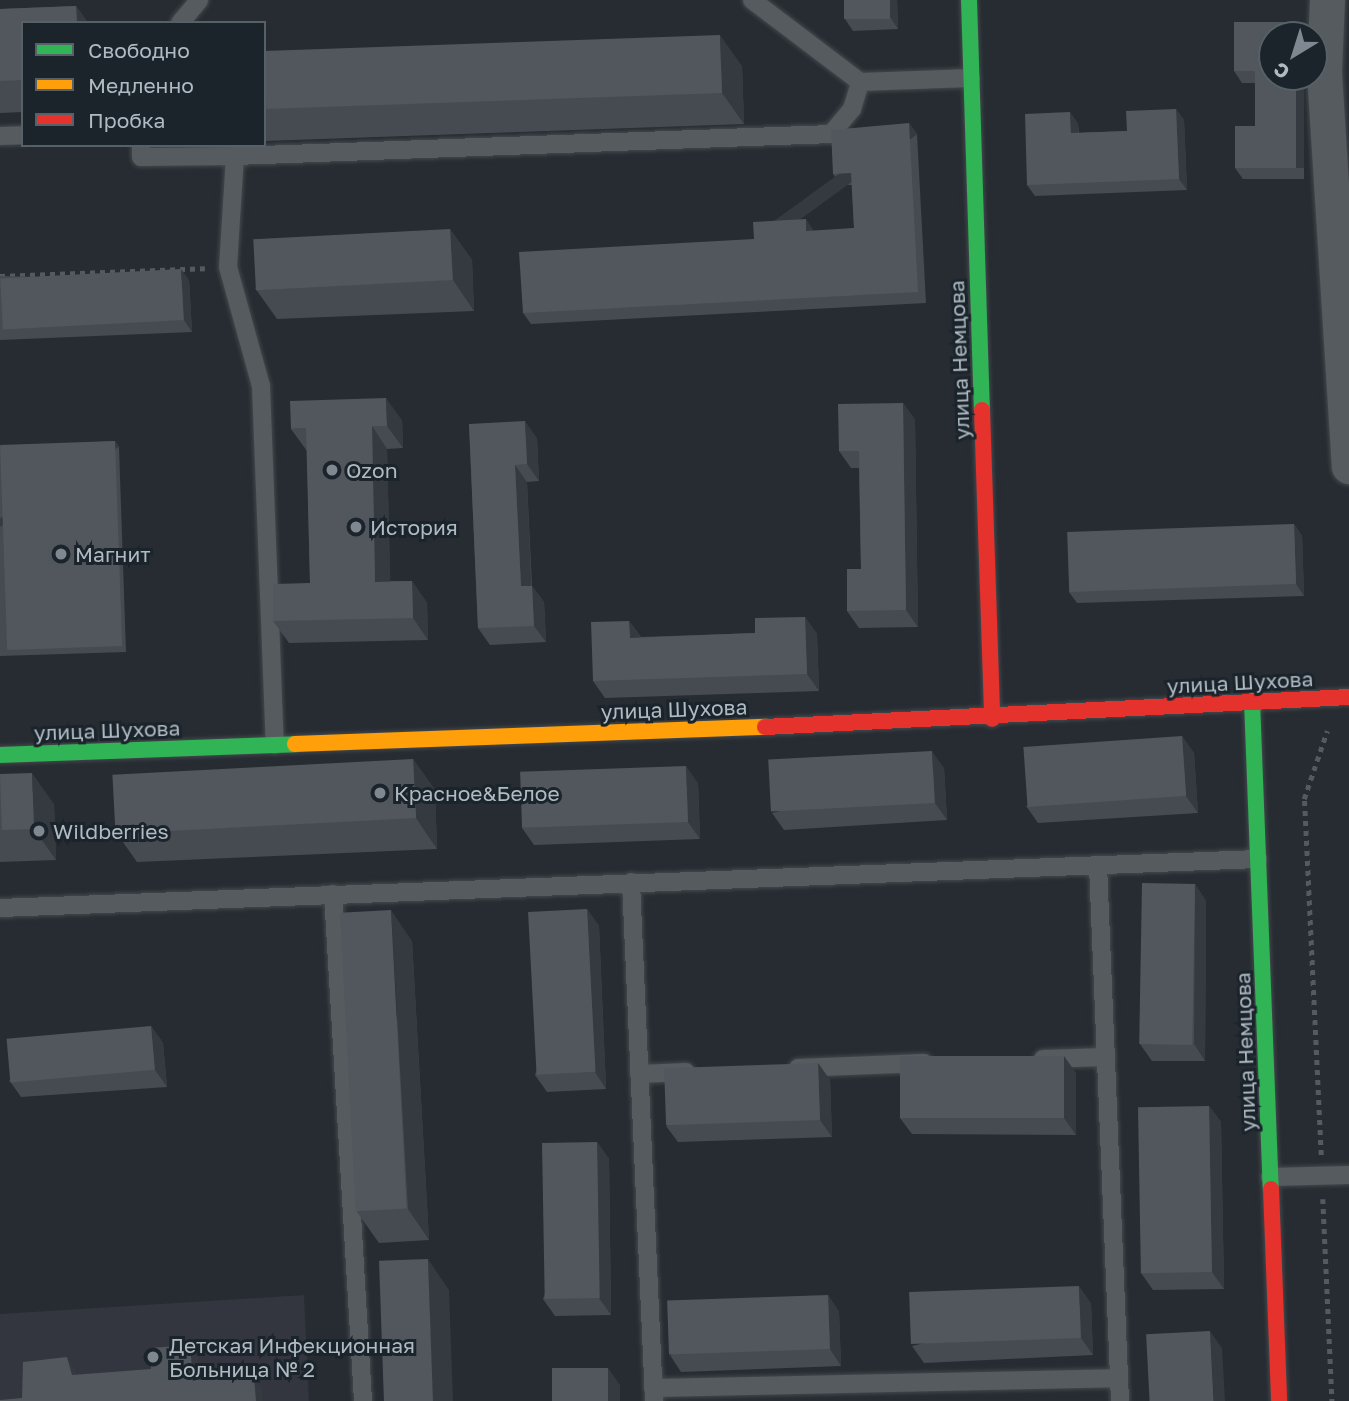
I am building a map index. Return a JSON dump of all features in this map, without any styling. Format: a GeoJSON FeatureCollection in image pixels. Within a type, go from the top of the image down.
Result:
{"type":"FeatureCollection","features":[{"type":"Feature","properties":{"kind":"street","name":"улица Немцова"},"geometry":{"type":"LineString","coordinates":[[969,0],[992,719]]}},
{"type":"Feature","properties":{"kind":"street"},"geometry":{"type":"LineString","coordinates":[[1327,0],[1324,72],[1349,466]]}},
{"type":"Feature","properties":{"kind":"street","name":"улица Шухова"},"geometry":{"type":"LineString","coordinates":[[0,755],[992,719],[1349,697]]}},
{"type":"Feature","properties":{"kind":"street","name":"улица Немцова"},"geometry":{"type":"LineString","coordinates":[[1252,701],[1279,1401]]}},
{"type":"Feature","properties":{"kind":"lane"},"geometry":{"type":"LineString","coordinates":[[182,21],[199,0]]}},
{"type":"Feature","properties":{"kind":"lane"},"geometry":{"type":"LineString","coordinates":[[752,0],[860,82],[971,78]]}},
{"type":"Feature","properties":{"kind":"lane"},"geometry":{"type":"LineString","coordinates":[[141,147],[141,157],[234,156],[831,134],[852,110],[860,82]]}},
{"type":"Feature","properties":{"kind":"lane"},"geometry":{"type":"LineString","coordinates":[[0,136],[21,135]]}},
{"type":"Feature","properties":{"kind":"lane"},"geometry":{"type":"LineString","coordinates":[[234,156],[228,267],[261,386],[275,745]]}},
{"type":"Feature","properties":{"kind":"lane"},"geometry":{"type":"LineString","coordinates":[[0,908],[1258,859]]}},
{"type":"Feature","properties":{"kind":"lane"},"geometry":{"type":"LineString","coordinates":[[1098,865],[1120,1401]]}},
{"type":"Feature","properties":{"kind":"lane"},"geometry":{"type":"LineString","coordinates":[[631,882],[654,1394],[1119,1378]]}},
{"type":"Feature","properties":{"kind":"lane"},"geometry":{"type":"LineString","coordinates":[[333,894],[363,1401]]}},
{"type":"Feature","properties":{"kind":"lane"},"geometry":{"type":"LineString","coordinates":[[1024,1060],[1106,1056]]}},
{"type":"Feature","properties":{"kind":"lane"},"geometry":{"type":"LineString","coordinates":[[777,1069],[941,1063]]}},
{"type":"Feature","properties":{"kind":"lane"},"geometry":{"type":"LineString","coordinates":[[639,1074],[708,1072]]}},
{"type":"Feature","properties":{"kind":"lane"},"geometry":{"type":"LineString","coordinates":[[1270,1177],[1349,1175]]}},
{"type":"Feature","properties":{"kind":"path"},"geometry":{"type":"LineString","coordinates":[[0,276],[228,267]]}},
{"type":"Feature","properties":{"kind":"shaded area","name":"Детская Инфекционная Больница № 2"},"geometry":{"type":"Polygon","coordinates":[[[304,1295],[309,1401],[0,1401],[0,1314],[304,1295]]]}},
{"type":"Feature","properties":{"kind":"building"},"geometry":{"type":"Polygon","coordinates":[[[844,0],[890,0],[890,19],[844,19],[844,0]]]}},
{"type":"Feature","properties":{"kind":"building"},"geometry":{"type":"Polygon","coordinates":[[[76,6],[77,21],[21,21],[21,80],[0,81],[0,9],[76,6]]]}},
{"type":"Feature","properties":{"kind":"building"},"geometry":{"type":"Polygon","coordinates":[[[1234,22],[1258,22],[1258,91],[1296,91],[1296,168],[1235,168],[1235,126],[1255,126],[1255,71],[1234,71],[1234,22]]]}},
{"type":"Feature","properties":{"kind":"building"},"geometry":{"type":"Polygon","coordinates":[[[720,35],[722,93],[266,109],[266,51],[720,35]]]}},
{"type":"Feature","properties":{"kind":"building"},"geometry":{"type":"Polygon","coordinates":[[[1176,109],[1179,179],[1027,185],[1025,114],[1070,112],[1071,133],[1127,131],[1126,111],[1176,109]]]}},
{"type":"Feature","properties":{"kind":"building"},"geometry":{"type":"Polygon","coordinates":[[[909,123],[918,292],[523,313],[519,252],[754,239],[753,222],[806,219],[806,231],[854,228],[851,173],[833,174],[831,130],[909,123]]]}},
{"type":"Feature","properties":{"kind":"building"},"geometry":{"type":"Polygon","coordinates":[[[450,229],[453,280],[256,290],[253,239],[450,229]]]}},
{"type":"Feature","properties":{"kind":"building"},"geometry":{"type":"Polygon","coordinates":[[[181,269],[184,320],[3,329],[0,278],[181,269]]]}},
{"type":"Feature","properties":{"kind":"building","name":"История"},"geometry":{"type":"Polygon","coordinates":[[[386,398],[387,426],[372,426],[375,582],[412,581],[413,618],[273,621],[273,584],[310,583],[306,428],[291,429],[290,401],[386,398]]]}},
{"type":"Feature","properties":{"kind":"building"},"geometry":{"type":"Polygon","coordinates":[[[903,403],[906,610],[847,611],[847,569],[861,569],[859,451],[839,451],[838,404],[903,403]]]}},
{"type":"Feature","properties":{"kind":"building"},"geometry":{"type":"Polygon","coordinates":[[[525,421],[527,464],[515,465],[521,586],[532,586],[534,626],[478,628],[469,424],[525,421]]]}},
{"type":"Feature","properties":{"kind":"building","name":"Магнит"},"geometry":{"type":"Polygon","coordinates":[[[115,441],[122,646],[7,650],[0,445],[115,441]]]}},
{"type":"Feature","properties":{"kind":"building"},"geometry":{"type":"Polygon","coordinates":[[[1294,524],[1296,584],[1069,592],[1067,532],[1294,524]]]}},
{"type":"Feature","properties":{"kind":"building"},"geometry":{"type":"Polygon","coordinates":[[[805,617],[807,674],[593,681],[591,622],[629,621],[630,638],[755,633],[755,618],[805,617]]]}},
{"type":"Feature","properties":{"kind":"building"},"geometry":{"type":"Polygon","coordinates":[[[1182,736],[1186,796],[1028,807],[1023,747],[1182,736]]]}},
{"type":"Feature","properties":{"kind":"building"},"geometry":{"type":"Polygon","coordinates":[[[932,751],[935,803],[771,812],[768,760],[932,751]]]}},
{"type":"Feature","properties":{"kind":"building"},"geometry":{"type":"Polygon","coordinates":[[[413,759],[416,818],[116,834],[112,775],[413,759]]]}},
{"type":"Feature","properties":{"kind":"building"},"geometry":{"type":"Polygon","coordinates":[[[686,766],[688,822],[522,828],[520,772],[686,766]]]}},
{"type":"Feature","properties":{"kind":"building"},"geometry":{"type":"Polygon","coordinates":[[[32,773],[34,829],[2,830],[0,774],[32,773]]]}},
{"type":"Feature","properties":{"kind":"building"},"geometry":{"type":"Polygon","coordinates":[[[1142,883],[1195,884],[1192,1045],[1139,1044],[1142,883]]]}},
{"type":"Feature","properties":{"kind":"building"},"geometry":{"type":"Polygon","coordinates":[[[587,909],[596,1072],[537,1075],[528,912],[587,909]]]}},
{"type":"Feature","properties":{"kind":"building"},"geometry":{"type":"Polygon","coordinates":[[[391,910],[407,1209],[356,1211],[340,913],[391,910]]]}},
{"type":"Feature","properties":{"kind":"building"},"geometry":{"type":"Polygon","coordinates":[[[151,1026],[155,1070],[10,1082],[7,1039],[151,1026]]]}},
{"type":"Feature","properties":{"kind":"building"},"geometry":{"type":"Polygon","coordinates":[[[900,1056],[1064,1056],[1064,1118],[900,1118],[900,1056]]]}},
{"type":"Feature","properties":{"kind":"building"},"geometry":{"type":"Polygon","coordinates":[[[818,1063],[820,1120],[666,1125],[664,1068],[818,1063]]]}},
{"type":"Feature","properties":{"kind":"building"},"geometry":{"type":"Polygon","coordinates":[[[1209,1106],[1212,1272],[1141,1273],[1138,1107],[1209,1106]]]}},
{"type":"Feature","properties":{"kind":"building"},"geometry":{"type":"Polygon","coordinates":[[[597,1142],[600,1298],[545,1299],[542,1143],[597,1142]]]}},
{"type":"Feature","properties":{"kind":"building"},"geometry":{"type":"Polygon","coordinates":[[[428,1259],[433,1401],[384,1401],[379,1261],[428,1259]]]}},
{"type":"Feature","properties":{"kind":"building"},"geometry":{"type":"Polygon","coordinates":[[[1079,1286],[1081,1338],[911,1344],[909,1292],[1079,1286]]]}},
{"type":"Feature","properties":{"kind":"building"},"geometry":{"type":"Polygon","coordinates":[[[828,1295],[830,1349],[669,1355],[667,1301],[828,1295]]]}},
{"type":"Feature","properties":{"kind":"building"},"geometry":{"type":"Polygon","coordinates":[[[1210,1331],[1214,1401],[1150,1401],[1146,1334],[1210,1331]]]}},
{"type":"Feature","properties":{"kind":"building"},"geometry":{"type":"Polygon","coordinates":[[[190,1345],[193,1380],[254,1376],[256,1401],[0,1401],[22,1398],[23,1362],[67,1357],[72,1375],[151,1369],[150,1348],[190,1345]]]}},
{"type":"Feature","properties":{"kind":"building"},"geometry":{"type":"Polygon","coordinates":[[[552,1368],[608,1368],[608,1401],[552,1401],[552,1368]]]}},
{"type":"Feature","properties":{"kind":"traffic: fast"},"geometry":{"type":"LineString","coordinates":[[969,0],[982,410]]}},
{"type":"Feature","properties":{"kind":"traffic: fast"},"geometry":{"type":"LineString","coordinates":[[1252,701],[1271,1189]]}},
{"type":"Feature","properties":{"kind":"traffic: fast"},"geometry":{"type":"LineString","coordinates":[[0,755],[295,744]]}},
{"type":"Feature","properties":{"kind":"traffic: slow"},"geometry":{"type":"LineString","coordinates":[[295,744],[765,727]]}},
{"type":"Feature","properties":{"kind":"traffic: jam"},"geometry":{"type":"LineString","coordinates":[[982,410],[992,719]]}},
{"type":"Feature","properties":{"kind":"traffic: jam"},"geometry":{"type":"LineString","coordinates":[[765,727],[1349,697]]}},
{"type":"Feature","properties":{"kind":"traffic: jam"},"geometry":{"type":"LineString","coordinates":[[1271,1189],[1279,1401]]}},
{"type":"Feature","properties":{"kind":"place","name":"Ozon"},"geometry":{"type":"Point","coordinates":[332,470]}},
{"type":"Feature","properties":{"kind":"place","name":"История"},"geometry":{"type":"Point","coordinates":[356,527]}},
{"type":"Feature","properties":{"kind":"place","name":"Магнит"},"geometry":{"type":"Point","coordinates":[61,554]}},
{"type":"Feature","properties":{"kind":"place","name":"Красное&Белое"},"geometry":{"type":"Point","coordinates":[380,793]}},
{"type":"Feature","properties":{"kind":"place","name":"Wildberries"},"geometry":{"type":"Point","coordinates":[39,831]}},
{"type":"Feature","properties":{"kind":"place","name":"Детская Инфекционная Больница № 2"},"geometry":{"type":"Point","coordinates":[153,1357]}}]}
